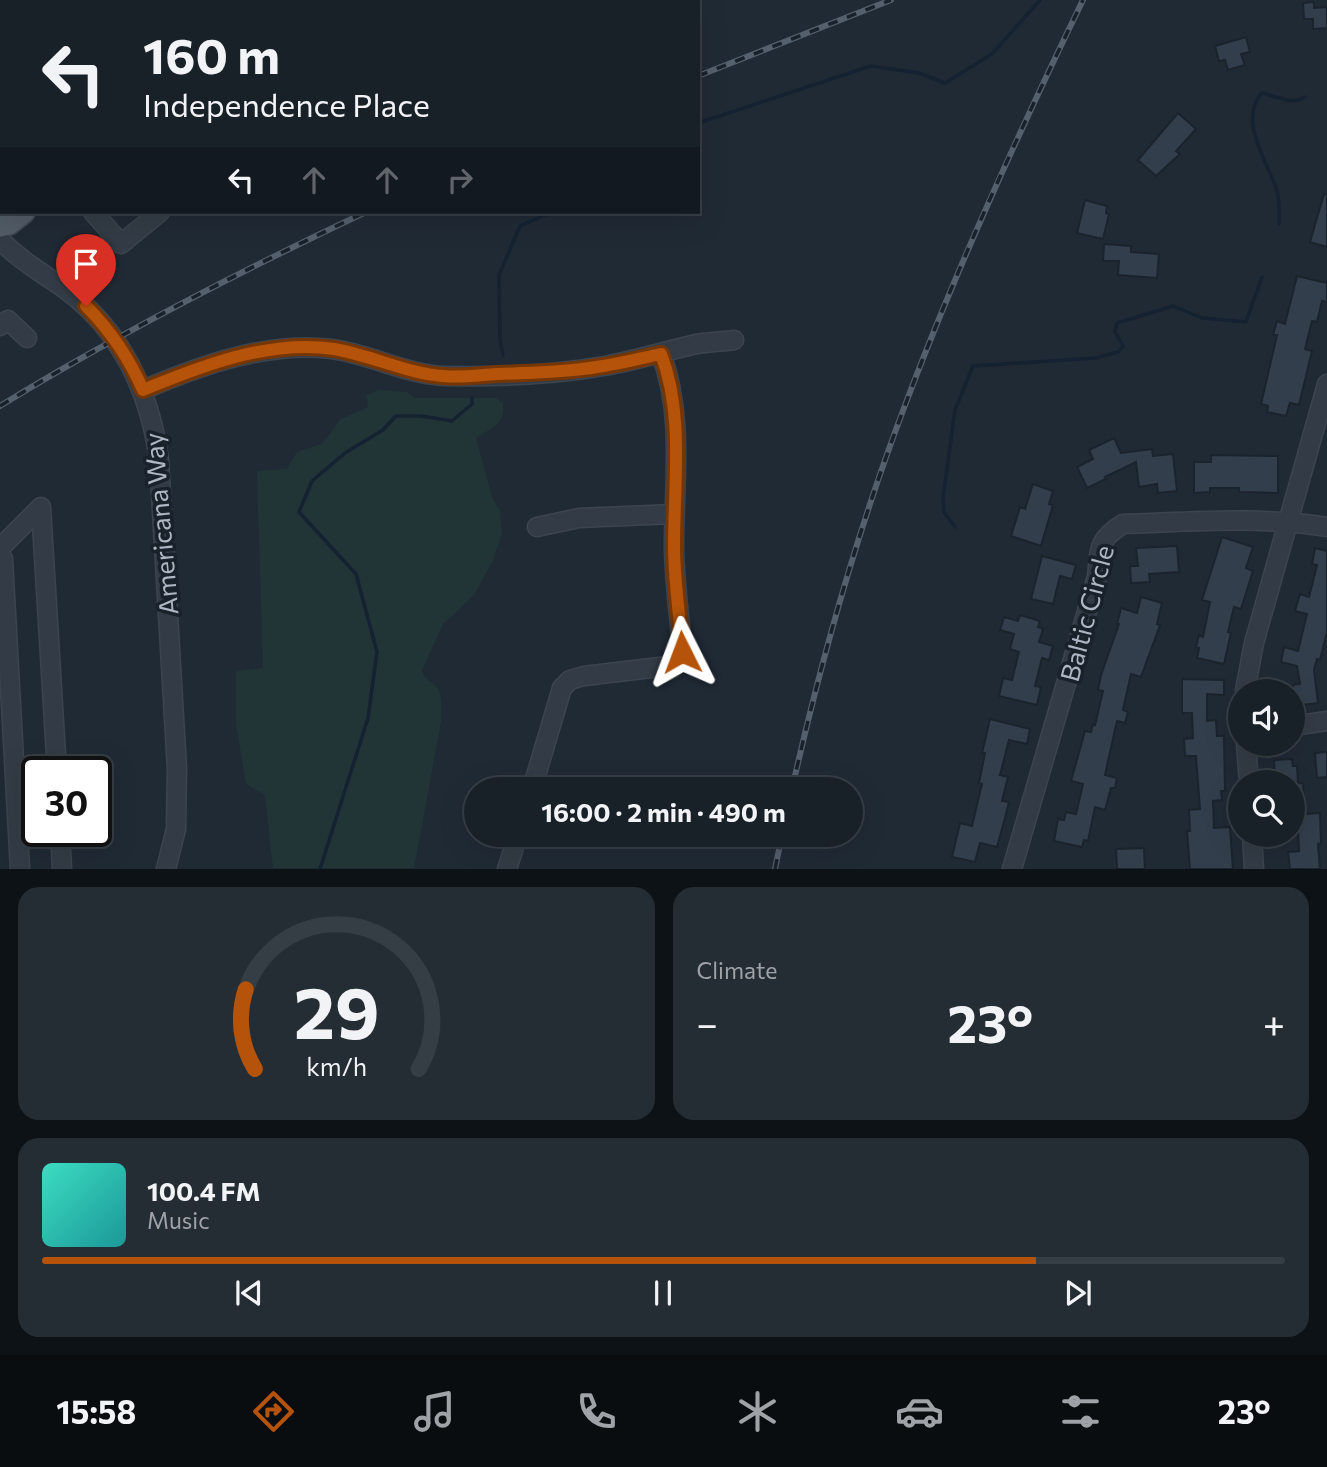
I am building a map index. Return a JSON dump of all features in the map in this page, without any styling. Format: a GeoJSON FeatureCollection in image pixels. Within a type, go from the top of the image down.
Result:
{"type":"FeatureCollection","features":[{"type":"Feature","properties":{"kind":"main road"},"geometry":{"type":"LineString","coordinates":[[0,225],[9,223],[20,214]]}},
{"type":"Feature","properties":{"kind":"street"},"geometry":{"type":"LineString","coordinates":[[95,214],[121,244],[158,214]]}},
{"type":"Feature","properties":{"kind":"street","name":"Americana Way"},"geometry":{"type":"LineString","coordinates":[[0,240],[26,263],[65,289],[104,324],[122,350],[143,390],[150,414],[159,460],[177,769],[176,828],[166,869]]}},
{"type":"Feature","properties":{"kind":"street"},"geometry":{"type":"LineString","coordinates":[[0,327],[8,320],[27,338]]}},
{"type":"Feature","properties":{"kind":"street"},"geometry":{"type":"LineString","coordinates":[[143,390],[219,362],[258,352],[292,348],[331,349],[374,357],[442,376],[547,372],[604,366],[694,345],[734,340]]}},
{"type":"Feature","properties":{"kind":"street"},"geometry":{"type":"LineString","coordinates":[[536,777],[562,688],[570,680],[668,666],[678,662],[682,652],[674,548],[677,483],[672,397],[661,354]]}},
{"type":"Feature","properties":{"kind":"street"},"geometry":{"type":"LineString","coordinates":[[1247,679],[1254,643],[1327,384]]}},
{"type":"Feature","properties":{"kind":"street"},"geometry":{"type":"LineString","coordinates":[[0,548],[41,507],[56,756]]}},
{"type":"Feature","properties":{"kind":"street"},"geometry":{"type":"LineString","coordinates":[[537,527],[579,518],[674,514]]}},
{"type":"Feature","properties":{"kind":"street","name":"Baltic Circle"},"geometry":{"type":"LineString","coordinates":[[1012,869],[1097,577],[1100,548],[1107,533],[1123,524],[1232,520],[1288,521],[1327,527]]}},
{"type":"Feature","properties":{"kind":"street"},"geometry":{"type":"LineString","coordinates":[[0,556],[3,559],[20,869]]}},
{"type":"Feature","properties":{"kind":"street"},"geometry":{"type":"LineString","coordinates":[[1305,724],[1327,721]]}},
{"type":"Feature","properties":{"kind":"street"},"geometry":{"type":"LineString","coordinates":[[61,847],[62,869]]}},
{"type":"Feature","properties":{"kind":"street"},"geometry":{"type":"LineString","coordinates":[[508,869],[514,847]]}},
{"type":"Feature","properties":{"kind":"street"},"geometry":{"type":"LineString","coordinates":[[1253,847],[1254,869]]}},
{"type":"Feature","properties":{"kind":"green space"},"geometry":{"type":"Polygon","coordinates":[[[379,390],[407,392],[415,398],[496,398],[503,403],[500,421],[476,438],[492,497],[500,511],[502,533],[493,560],[474,595],[443,624],[422,670],[424,676],[439,691],[441,722],[414,868],[273,868],[265,795],[246,784],[236,723],[236,671],[263,668],[257,471],[287,469],[297,452],[322,444],[341,419],[368,407],[366,395],[379,390]]]}},
{"type":"Feature","properties":{"kind":"building"},"geometry":{"type":"Polygon","coordinates":[[[1314,2],[1314,8],[1327,7],[1327,28],[1313,29],[1313,19],[1304,19],[1303,3],[1314,2]]]}},
{"type":"Feature","properties":{"kind":"building"},"geometry":{"type":"Polygon","coordinates":[[[1246,37],[1250,52],[1241,54],[1245,65],[1228,70],[1225,60],[1219,61],[1215,46],[1246,37]]]}},
{"type":"Feature","properties":{"kind":"building"},"geometry":{"type":"Polygon","coordinates":[[[1178,113],[1196,129],[1176,151],[1180,154],[1156,176],[1138,160],[1178,113]]]}},
{"type":"Feature","properties":{"kind":"building"},"geometry":{"type":"Polygon","coordinates":[[[1324,194],[1327,194],[1327,247],[1310,242],[1324,194]]]}},
{"type":"Feature","properties":{"kind":"building"},"geometry":{"type":"Polygon","coordinates":[[[1085,200],[1107,206],[1106,213],[1109,214],[1103,239],[1077,233],[1085,200]]]}},
{"type":"Feature","properties":{"kind":"building"},"geometry":{"type":"Polygon","coordinates":[[[1104,244],[1131,246],[1131,252],[1159,254],[1157,278],[1118,275],[1119,261],[1103,261],[1104,244]]]}},
{"type":"Feature","properties":{"kind":"building"},"geometry":{"type":"Polygon","coordinates":[[[1297,276],[1327,283],[1327,302],[1322,301],[1317,322],[1312,321],[1305,349],[1312,351],[1299,405],[1290,403],[1286,416],[1267,412],[1268,406],[1261,404],[1277,335],[1273,335],[1277,321],[1285,324],[1297,276]]]}},
{"type":"Feature","properties":{"kind":"building"},"geometry":{"type":"Polygon","coordinates":[[[1114,438],[1121,453],[1152,449],[1153,456],[1173,454],[1177,491],[1158,493],[1157,484],[1139,487],[1136,462],[1087,488],[1077,467],[1093,459],[1089,450],[1114,438]]]}},
{"type":"Feature","properties":{"kind":"building"},"geometry":{"type":"Polygon","coordinates":[[[1211,455],[1278,456],[1278,493],[1239,492],[1239,488],[1210,488],[1210,492],[1194,493],[1194,462],[1211,462],[1211,455]]]}},
{"type":"Feature","properties":{"kind":"building"},"geometry":{"type":"Polygon","coordinates":[[[1033,484],[1053,491],[1049,504],[1053,505],[1041,546],[1011,536],[1020,507],[1025,509],[1033,484]]]}},
{"type":"Feature","properties":{"kind":"building"},"geometry":{"type":"Polygon","coordinates":[[[1222,537],[1253,547],[1246,568],[1253,571],[1241,609],[1234,607],[1224,664],[1197,658],[1199,648],[1196,647],[1199,635],[1203,637],[1210,602],[1202,600],[1222,537]]]}},
{"type":"Feature","properties":{"kind":"building"},"geometry":{"type":"Polygon","coordinates":[[[1177,546],[1179,572],[1149,574],[1150,582],[1131,583],[1130,566],[1138,566],[1136,548],[1177,546]]]}},
{"type":"Feature","properties":{"kind":"building"},"geometry":{"type":"Polygon","coordinates":[[[1315,548],[1327,551],[1327,632],[1320,660],[1317,659],[1314,670],[1318,703],[1305,705],[1305,679],[1299,679],[1297,666],[1281,662],[1284,647],[1298,651],[1307,614],[1295,611],[1300,594],[1309,597],[1317,565],[1312,564],[1315,548]]]}},
{"type":"Feature","properties":{"kind":"building"},"geometry":{"type":"Polygon","coordinates":[[[1042,556],[1076,565],[1072,579],[1060,576],[1053,604],[1031,599],[1042,556]]]}},
{"type":"Feature","properties":{"kind":"building"},"geometry":{"type":"Polygon","coordinates":[[[1141,597],[1162,603],[1157,624],[1160,625],[1141,677],[1131,674],[1123,710],[1128,712],[1125,723],[1117,721],[1105,775],[1117,778],[1115,788],[1111,788],[1105,810],[1095,807],[1088,841],[1084,840],[1082,847],[1054,841],[1058,819],[1064,820],[1066,812],[1076,814],[1083,784],[1071,781],[1085,731],[1091,732],[1093,724],[1095,725],[1103,691],[1098,690],[1101,675],[1119,624],[1121,608],[1137,613],[1141,597]]]}},
{"type":"Feature","properties":{"kind":"building"},"geometry":{"type":"Polygon","coordinates":[[[1020,615],[1040,621],[1038,627],[1043,629],[1039,642],[1053,646],[1049,660],[1042,658],[1035,686],[1041,687],[1037,705],[999,696],[1003,678],[1012,680],[1019,652],[1010,649],[1014,634],[1000,630],[1004,617],[1018,621],[1020,615]]]}},
{"type":"Feature","properties":{"kind":"building"},"geometry":{"type":"Polygon","coordinates":[[[1182,679],[1224,680],[1224,695],[1207,694],[1207,721],[1216,720],[1217,736],[1224,736],[1225,791],[1221,791],[1222,800],[1213,801],[1214,828],[1228,827],[1228,847],[1231,847],[1233,869],[1190,869],[1187,831],[1190,831],[1189,810],[1200,809],[1196,756],[1185,756],[1184,739],[1193,738],[1192,713],[1182,713],[1182,679]]]}},
{"type":"Feature","properties":{"kind":"building"},"geometry":{"type":"Polygon","coordinates":[[[990,719],[1030,729],[1027,744],[1009,740],[1000,775],[1008,777],[1002,801],[1009,802],[997,847],[980,843],[975,862],[952,857],[960,823],[972,826],[982,784],[979,783],[985,753],[982,753],[990,719]]]}},
{"type":"Feature","properties":{"kind":"building"},"geometry":{"type":"Polygon","coordinates":[[[1327,752],[1327,777],[1317,778],[1315,753],[1327,752]]]}},
{"type":"Feature","properties":{"kind":"building"},"geometry":{"type":"Polygon","coordinates":[[[1292,759],[1293,766],[1297,766],[1297,770],[1274,770],[1274,760],[1292,759]]]}},
{"type":"Feature","properties":{"kind":"building"},"geometry":{"type":"Polygon","coordinates":[[[1320,813],[1320,869],[1290,869],[1288,852],[1299,851],[1299,847],[1305,847],[1305,814],[1320,813]]]}},
{"type":"Feature","properties":{"kind":"building"},"geometry":{"type":"Polygon","coordinates":[[[1144,848],[1145,869],[1117,869],[1116,849],[1144,848]]]}},
{"type":"Feature","properties":{"kind":"waterway"},"geometry":{"type":"LineString","coordinates":[[700,122],[871,66],[919,73],[945,83],[992,54],[1040,0]]}},
{"type":"Feature","properties":{"kind":"waterway"},"geometry":{"type":"LineString","coordinates":[[1279,224],[1278,195],[1253,128],[1255,104],[1262,93],[1295,101],[1305,97]]}},
{"type":"Feature","properties":{"kind":"waterway"},"geometry":{"type":"LineString","coordinates":[[503,355],[500,340],[499,275],[520,226],[544,215],[554,214]]}},
{"type":"Feature","properties":{"kind":"waterway"},"geometry":{"type":"LineString","coordinates":[[955,527],[944,512],[943,498],[955,410],[973,366],[1095,358],[1118,352],[1123,346],[1115,332],[1117,323],[1173,306],[1202,318],[1246,322],[1262,277]]}},
{"type":"Feature","properties":{"kind":"waterway"},"geometry":{"type":"LineString","coordinates":[[320,869],[368,718],[377,652],[356,574],[299,512],[312,481],[345,453],[383,430],[396,416],[421,416],[452,421],[472,404],[472,398]]}},
{"type":"Feature","properties":{"kind":"railway"},"geometry":{"type":"LineString","coordinates":[[700,75],[891,0]]}},
{"type":"Feature","properties":{"kind":"railway"},"geometry":{"type":"LineString","coordinates":[[795,777],[841,597],[904,408],[989,202],[1083,0]]}},
{"type":"Feature","properties":{"kind":"railway"},"geometry":{"type":"LineString","coordinates":[[0,406],[180,304],[362,214]]}},
{"type":"Feature","properties":{"kind":"railway"},"geometry":{"type":"LineString","coordinates":[[775,869],[780,847]]}},
{"type":"Feature","properties":{"kind":"route"},"geometry":{"type":"LineString","coordinates":[[86,306],[104,324],[122,350],[143,390],[219,362],[258,352],[292,348],[331,349],[374,357],[442,376],[547,372],[604,366],[661,354],[672,397],[675,434],[677,483],[674,548],[682,652]]}}]}
